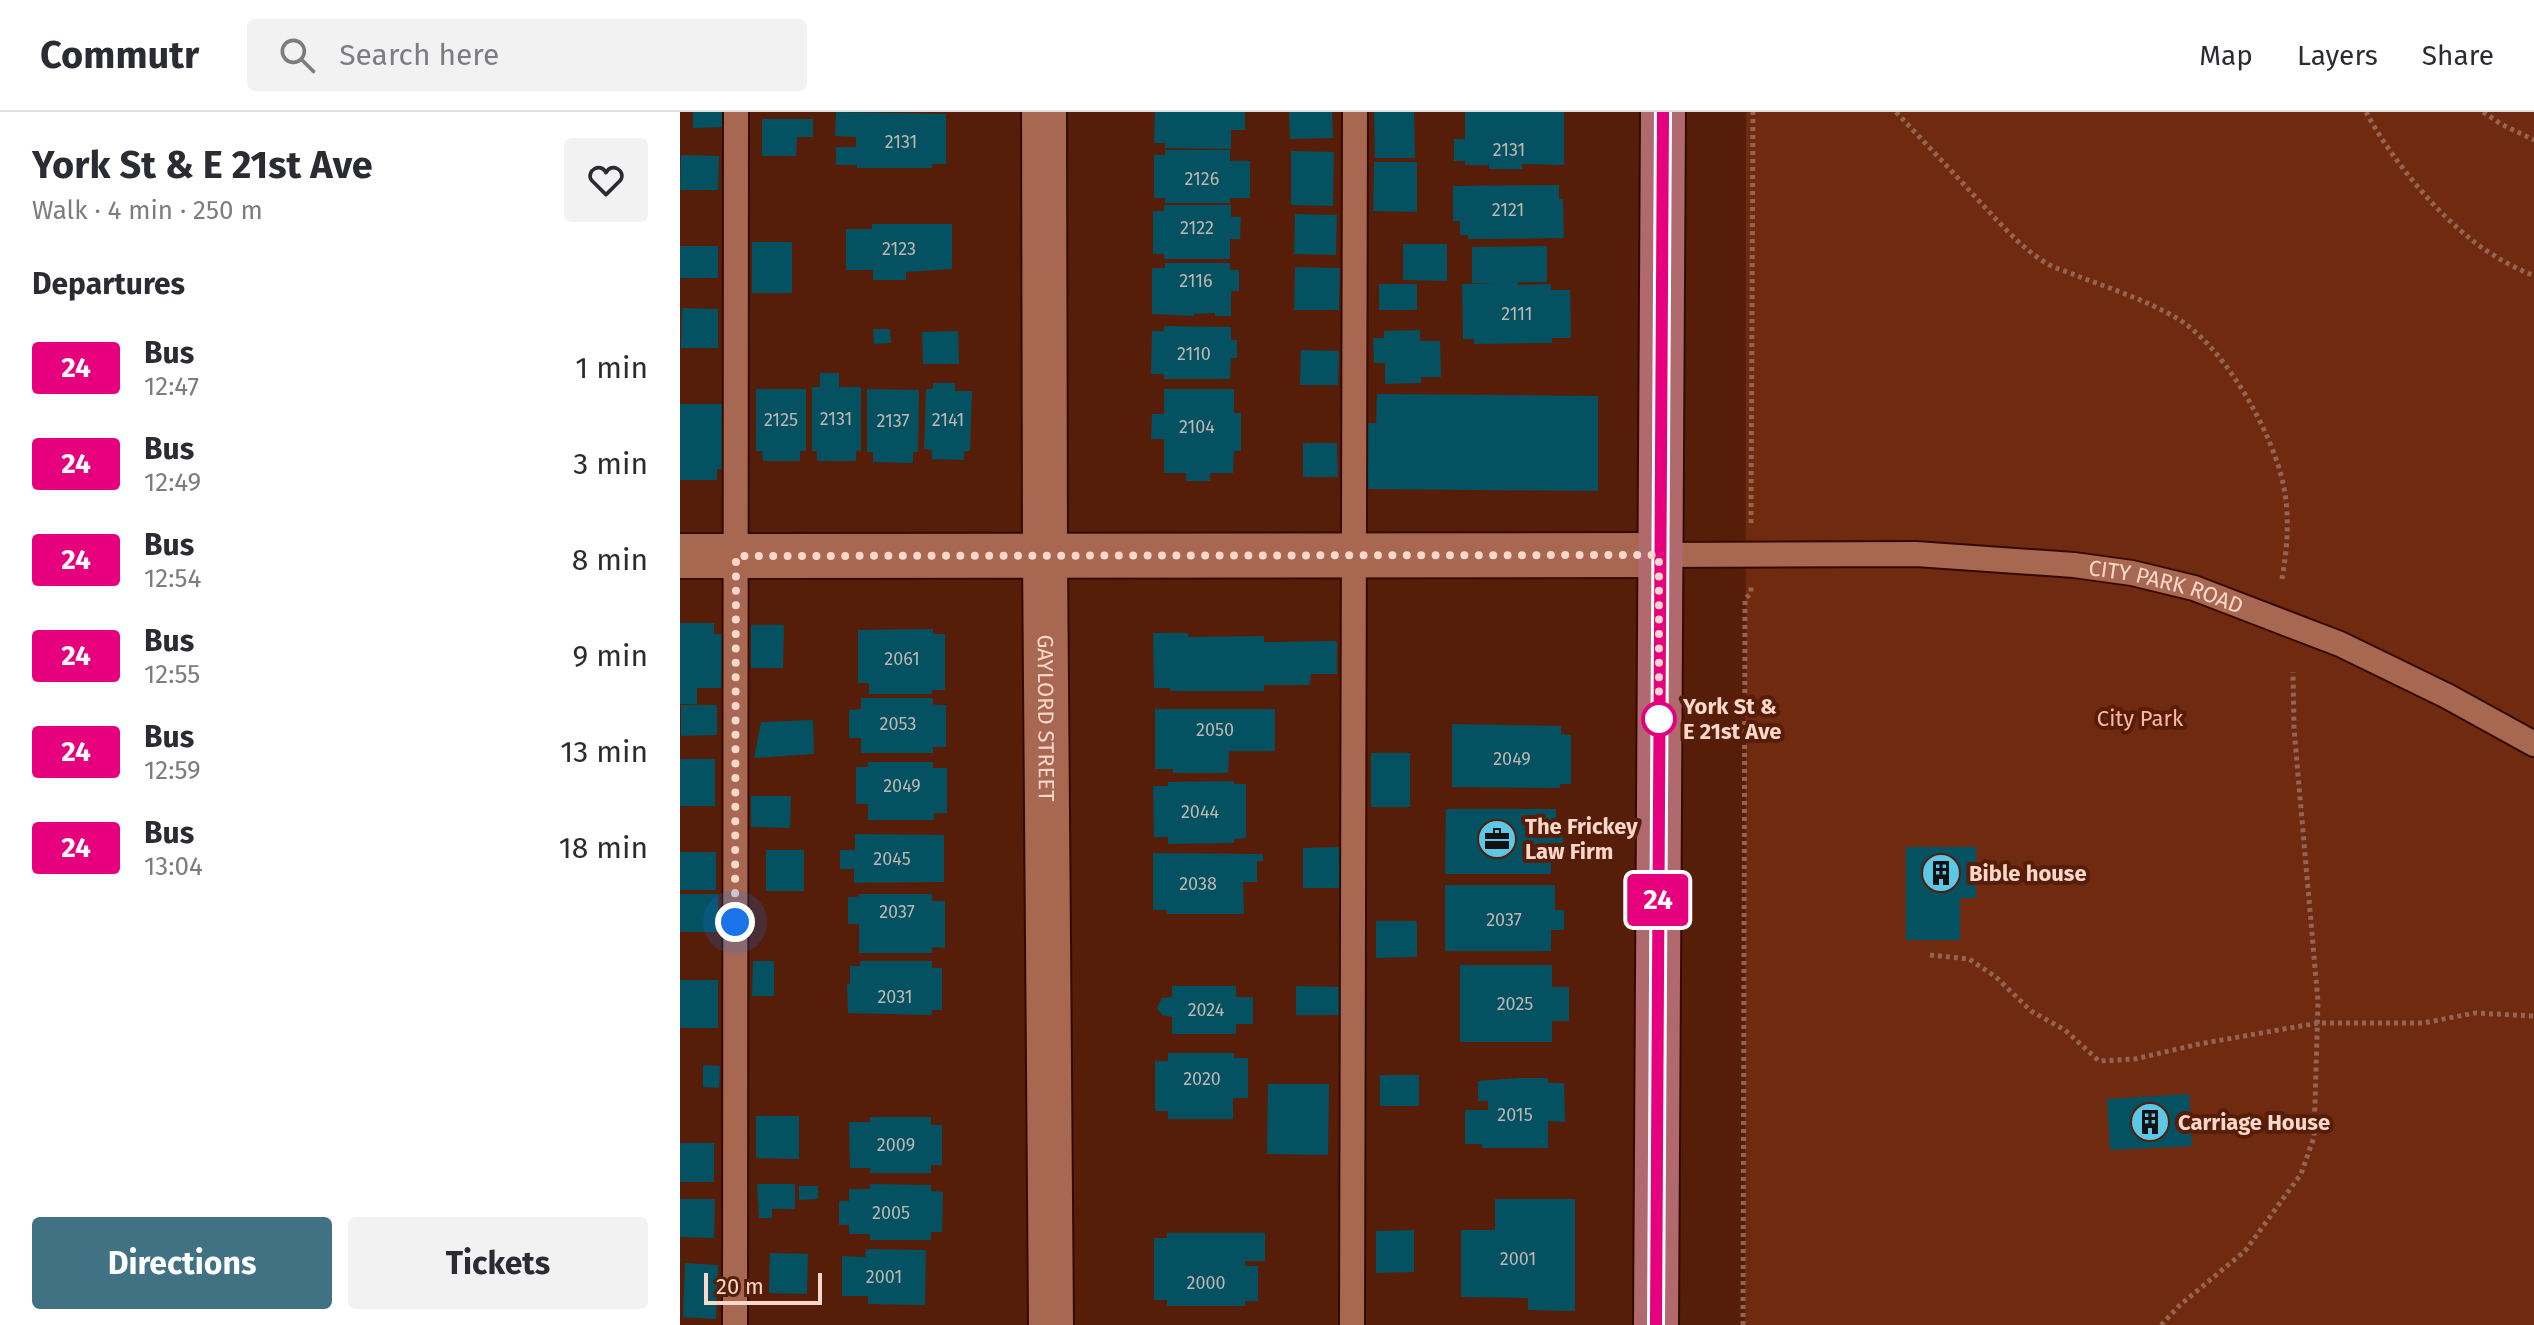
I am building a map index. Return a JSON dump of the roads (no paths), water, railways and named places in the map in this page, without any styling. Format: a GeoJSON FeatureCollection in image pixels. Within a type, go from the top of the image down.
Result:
{"type":"FeatureCollection","features":[{"type":"Feature","properties":{"kind":"main road"},"geometry":{"type":"LineString","coordinates":[[1656,1325],[1663,112]]}},
{"type":"Feature","properties":{"kind":"street","name":"GAYLORD STREET"},"geometry":{"type":"LineString","coordinates":[[1044,112],[1051,1325]]}},
{"type":"Feature","properties":{"kind":"street"},"geometry":{"type":"LineString","coordinates":[[680,556],[1659,555]]}},
{"type":"Feature","properties":{"kind":"lane"},"geometry":{"type":"LineString","coordinates":[[735,1325],[736,112]]}},
{"type":"Feature","properties":{"kind":"lane"},"geometry":{"type":"LineString","coordinates":[[1352,1325],[1355,112]]}},
{"type":"Feature","properties":{"kind":"lane","name":"CITY PARK ROAD"},"geometry":{"type":"LineString","coordinates":[[1659,555],[1916,554],[2074,565],[2132,573],[2194,588],[2340,644],[2447,696],[2534,744]]}},
{"type":"Feature","properties":{"kind":"place","name":"York St & E 21st Ave"},"geometry":{"type":"Point","coordinates":[1659,719]}},
{"type":"Feature","properties":{"kind":"place","name":"The Frickey Law Firm"},"geometry":{"type":"Point","coordinates":[1497,839]}},
{"type":"Feature","properties":{"kind":"place","name":"Bible house"},"geometry":{"type":"Point","coordinates":[1941,873]}},
{"type":"Feature","properties":{"kind":"place","name":"Carriage House"},"geometry":{"type":"Point","coordinates":[2150,1122]}},
{"type":"Feature","properties":{"kind":"park label","name":"City Park"},"geometry":{"type":"Point","coordinates":[2140,718]}}]}
